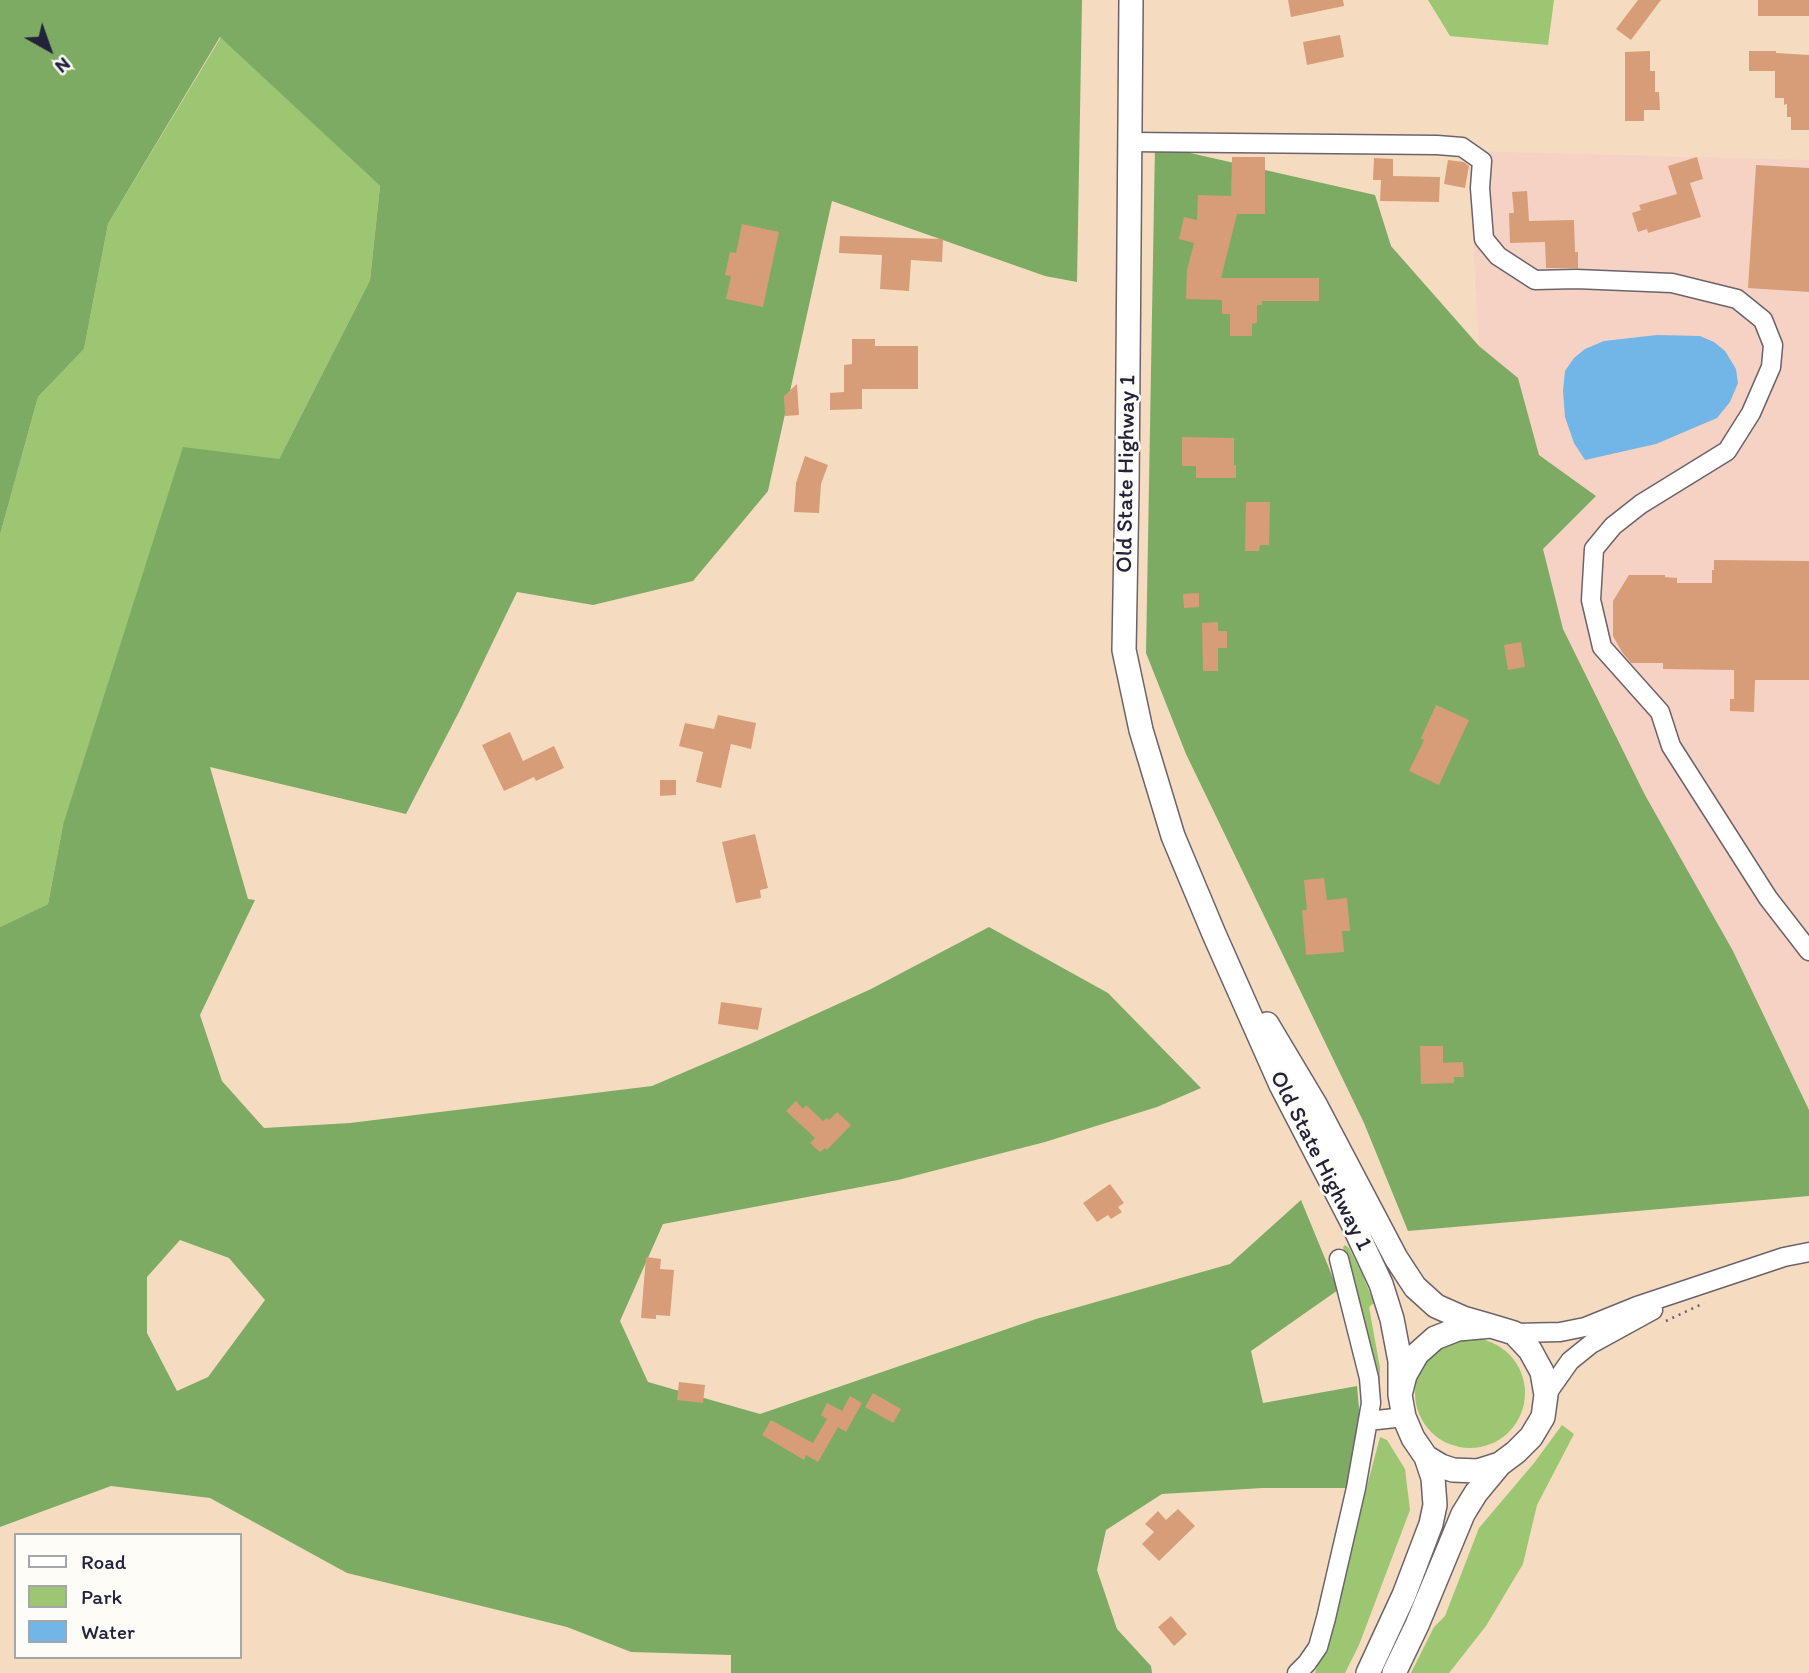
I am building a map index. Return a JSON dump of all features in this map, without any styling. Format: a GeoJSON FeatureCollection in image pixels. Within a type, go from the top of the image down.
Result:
{"type":"FeatureCollection","features":[{"type":"Feature","properties":{"kind":"main road","name":"Old State Highway 1"},"geometry":{"type":"LineString","coordinates":[[1131,0],[1124,650],[1141,730],[1173,836],[1213,934],[1281,1085],[1381,1284],[1392,1319],[1400,1361],[1402,1406]]}},
{"type":"Feature","properties":{"kind":"main road","name":"Old State Highway 1"},"geometry":{"type":"LineString","coordinates":[[1213,934],[1316,1106],[1396,1258],[1415,1287],[1436,1306],[1462,1318],[1491,1326]]}},
{"type":"Feature","properties":{"kind":"main road"},"geometry":{"type":"LineString","coordinates":[[1368,1673],[1404,1595],[1431,1524],[1435,1505],[1433,1478],[1426,1458],[1413,1438],[1402,1406],[1405,1375],[1417,1354],[1435,1338],[1458,1329],[1491,1326],[1514,1333],[1530,1350],[1542,1372],[1546,1395],[1543,1417],[1531,1437],[1500,1464],[1463,1514],[1394,1673]]}},
{"type":"Feature","properties":{"kind":"main road"},"geometry":{"type":"LineString","coordinates":[[1426,1458],[1453,1470],[1478,1471],[1500,1464]]}},
{"type":"Feature","properties":{"kind":"street"},"geometry":{"type":"LineString","coordinates":[[1130,142],[1462,147],[1482,161],[1480,188],[1484,239],[1498,256],[1535,280],[1672,283],[1737,299],[1763,320],[1773,345],[1770,366],[1751,413],[1727,451],[1641,504],[1613,526],[1594,549],[1591,600],[1602,647],[1660,712],[1671,746],[1768,898],[1809,951]]}},
{"type":"Feature","properties":{"kind":"street"},"geometry":{"type":"LineString","coordinates":[[1546,1395],[1570,1361],[1591,1344],[1784,1257],[1809,1252]]}},
{"type":"Feature","properties":{"kind":"street"},"geometry":{"type":"LineString","coordinates":[[1297,1673],[1318,1647],[1356,1488],[1371,1403],[1369,1378],[1339,1259]]}},
{"type":"Feature","properties":{"kind":"street"},"geometry":{"type":"LineString","coordinates":[[1514,1333],[1560,1332],[1585,1327],[1637,1306],[1707,1292]]}},
{"type":"Feature","properties":{"kind":"street"},"geometry":{"type":"LineString","coordinates":[[1368,1421],[1402,1406]]}},
{"type":"Feature","properties":{"kind":"path"},"geometry":{"type":"LineString","coordinates":[[1661,1324],[1707,1292]]}},
{"type":"Feature","properties":{"kind":"shaded area"},"geometry":{"type":"Polygon","coordinates":[[[1468,151],[1809,160],[1809,1110],[1733,951],[1645,795],[1563,629],[1543,549],[1596,496],[1539,455],[1518,378],[1479,346],[1468,151]]]}},
{"type":"Feature","properties":{"kind":"green space"},"geometry":{"type":"Polygon","coordinates":[[[0,0],[1082,0],[1077,282],[1045,276],[832,201],[768,491],[693,581],[593,605],[517,592],[406,814],[210,767],[248,899],[255,900],[200,1015],[222,1081],[264,1128],[350,1123],[652,1086],[871,989],[989,927],[1108,993],[1201,1088],[1157,1107],[1045,1142],[898,1180],[663,1224],[620,1321],[648,1382],[760,1414],[1036,1319],[1230,1264],[1301,1200],[1338,1290],[1251,1351],[1263,1403],[1357,1386],[1361,1431],[1346,1488],[1263,1488],[1162,1494],[1106,1530],[1097,1570],[1117,1629],[1151,1666],[1152,1673],[731,1673],[731,1655],[631,1652],[567,1627],[347,1573],[210,1498],[111,1486],[0,1527],[0,927],[48,904],[63,825],[183,447],[279,459],[370,280],[380,186],[220,37],[108,224],[84,349],[38,397],[0,535],[0,0]],[[180,1240],[147,1277],[147,1333],[177,1391],[208,1377],[265,1300],[229,1258],[180,1240]]]}},
{"type":"Feature","properties":{"kind":"green space"},"geometry":{"type":"Polygon","coordinates":[[[1428,0],[1554,0],[1548,45],[1450,36],[1428,0]]]}},
{"type":"Feature","properties":{"kind":"green space"},"geometry":{"type":"Polygon","coordinates":[[[221,37],[380,186],[370,280],[279,459],[63,825],[48,904],[0,927],[0,535],[38,397],[84,349],[108,224],[221,37]]]}},
{"type":"Feature","properties":{"kind":"green space"},"geometry":{"type":"Polygon","coordinates":[[[1155,145],[1375,195],[1391,246],[1479,346],[1518,378],[1539,455],[1596,496],[1543,549],[1563,629],[1645,795],[1733,951],[1809,1110],[1809,1196],[1408,1231],[1364,1123],[1186,754],[1146,653],[1155,145]]]}},
{"type":"Feature","properties":{"kind":"green space"},"geometry":{"type":"Polygon","coordinates":[[[1345,1245],[1362,1274],[1374,1303],[1369,1307],[1380,1368],[1379,1402],[1343,1247],[1345,1245]]]}},
{"type":"Feature","properties":{"kind":"green space"},"geometry":{"type":"Polygon","coordinates":[[[1470,1338],[1491,1342],[1509,1354],[1521,1372],[1525,1393],[1521,1414],[1509,1432],[1491,1444],[1470,1448],[1449,1444],[1431,1432],[1419,1414],[1415,1393],[1419,1372],[1431,1354],[1449,1342],[1470,1338]]]}},
{"type":"Feature","properties":{"kind":"green space"},"geometry":{"type":"Polygon","coordinates":[[[1562,1425],[1574,1434],[1537,1505],[1523,1564],[1486,1626],[1449,1673],[1411,1673],[1434,1627],[1445,1616],[1479,1528],[1562,1425]]]}},
{"type":"Feature","properties":{"kind":"green space"},"geometry":{"type":"Polygon","coordinates":[[[1380,1437],[1387,1440],[1405,1469],[1410,1510],[1359,1645],[1345,1673],[1315,1673],[1326,1640],[1380,1437]]]}},
{"type":"Feature","properties":{"kind":"water"},"geometry":{"type":"Polygon","coordinates":[[[1657,335],[1700,336],[1725,351],[1736,369],[1738,383],[1730,402],[1717,418],[1656,444],[1585,460],[1574,443],[1565,417],[1565,371],[1585,349],[1604,341],[1657,335]]]}},
{"type":"Feature","properties":{"kind":"building"},"geometry":{"type":"Polygon","coordinates":[[[1288,0],[1343,0],[1344,6],[1291,17],[1288,0]]]}},
{"type":"Feature","properties":{"kind":"building"},"geometry":{"type":"Polygon","coordinates":[[[1638,0],[1661,0],[1631,40],[1616,29],[1638,0]]]}},
{"type":"Feature","properties":{"kind":"building"},"geometry":{"type":"Polygon","coordinates":[[[1758,0],[1809,0],[1809,16],[1758,16],[1758,0]]]}},
{"type":"Feature","properties":{"kind":"building"},"geometry":{"type":"Polygon","coordinates":[[[1340,35],[1344,57],[1307,65],[1303,42],[1340,35]]]}},
{"type":"Feature","properties":{"kind":"building"},"geometry":{"type":"Polygon","coordinates":[[[1650,51],[1650,71],[1655,71],[1655,92],[1659,92],[1660,110],[1644,110],[1644,121],[1625,121],[1625,52],[1650,51]]]}},
{"type":"Feature","properties":{"kind":"building"},"geometry":{"type":"Polygon","coordinates":[[[1749,51],[1809,55],[1809,130],[1791,130],[1791,117],[1787,117],[1784,98],[1775,98],[1775,71],[1749,71],[1749,51]]]}},
{"type":"Feature","properties":{"kind":"building"},"geometry":{"type":"Polygon","coordinates":[[[1232,157],[1265,157],[1265,214],[1237,214],[1221,278],[1319,278],[1319,301],[1262,301],[1262,305],[1257,305],[1257,323],[1252,324],[1252,336],[1230,336],[1230,314],[1222,314],[1222,300],[1186,299],[1187,270],[1194,243],[1179,239],[1184,217],[1197,220],[1198,195],[1231,196],[1232,157]]]}},
{"type":"Feature","properties":{"kind":"building"},"geometry":{"type":"Polygon","coordinates":[[[1697,157],[1703,179],[1690,183],[1701,217],[1648,233],[1647,229],[1638,232],[1632,213],[1641,210],[1639,205],[1677,194],[1668,166],[1697,157]]]}},
{"type":"Feature","properties":{"kind":"building"},"geometry":{"type":"Polygon","coordinates":[[[1374,158],[1393,159],[1393,176],[1440,177],[1439,202],[1380,201],[1381,180],[1373,180],[1374,158]]]}},
{"type":"Feature","properties":{"kind":"building"},"geometry":{"type":"Polygon","coordinates":[[[1448,160],[1464,162],[1469,166],[1465,188],[1444,184],[1448,160]]]}},
{"type":"Feature","properties":{"kind":"building"},"geometry":{"type":"Polygon","coordinates":[[[1756,165],[1809,168],[1809,292],[1748,288],[1756,165]]]}},
{"type":"Feature","properties":{"kind":"building"},"geometry":{"type":"Polygon","coordinates":[[[1527,191],[1529,221],[1574,220],[1578,268],[1546,268],[1545,242],[1510,243],[1509,213],[1514,213],[1512,192],[1527,191]]]}},
{"type":"Feature","properties":{"kind":"building"},"geometry":{"type":"Polygon","coordinates":[[[742,224],[779,232],[763,307],[726,299],[731,276],[725,275],[730,252],[736,253],[742,224]]]}},
{"type":"Feature","properties":{"kind":"building"},"geometry":{"type":"Polygon","coordinates":[[[840,236],[943,239],[942,262],[911,260],[909,291],[880,289],[882,255],[839,253],[840,236]]]}},
{"type":"Feature","properties":{"kind":"building"},"geometry":{"type":"Polygon","coordinates":[[[852,339],[875,339],[875,346],[918,346],[918,389],[862,389],[862,409],[830,410],[830,393],[844,392],[844,365],[852,364],[852,339]]]}},
{"type":"Feature","properties":{"kind":"building"},"geometry":{"type":"Polygon","coordinates":[[[797,384],[799,415],[785,416],[784,396],[797,384]]]}},
{"type":"Feature","properties":{"kind":"building"},"geometry":{"type":"Polygon","coordinates":[[[1182,437],[1234,438],[1236,478],[1196,478],[1196,466],[1182,466],[1182,437]]]}},
{"type":"Feature","properties":{"kind":"building"},"geometry":{"type":"Polygon","coordinates":[[[805,456],[828,465],[821,484],[819,513],[794,512],[796,483],[805,456]]]}},
{"type":"Feature","properties":{"kind":"building"},"geometry":{"type":"Polygon","coordinates":[[[1246,502],[1270,502],[1269,545],[1260,545],[1259,551],[1245,551],[1246,502]]]}},
{"type":"Feature","properties":{"kind":"building"},"geometry":{"type":"Polygon","coordinates":[[[1714,560],[1809,561],[1809,680],[1755,680],[1754,712],[1730,711],[1730,699],[1734,699],[1734,670],[1663,669],[1663,663],[1631,663],[1613,636],[1613,601],[1629,575],[1665,575],[1677,578],[1677,583],[1712,583],[1714,560]]]}},
{"type":"Feature","properties":{"kind":"building"},"geometry":{"type":"Polygon","coordinates":[[[1199,593],[1199,607],[1184,608],[1183,594],[1199,593]]]}},
{"type":"Feature","properties":{"kind":"building"},"geometry":{"type":"Polygon","coordinates":[[[1218,622],[1218,631],[1227,631],[1227,648],[1218,648],[1218,671],[1203,671],[1202,623],[1218,622]]]}},
{"type":"Feature","properties":{"kind":"building"},"geometry":{"type":"Polygon","coordinates":[[[1521,642],[1525,667],[1508,670],[1504,645],[1521,642]]]}},
{"type":"Feature","properties":{"kind":"building"},"geometry":{"type":"Polygon","coordinates":[[[1436,705],[1469,720],[1439,785],[1409,771],[1424,740],[1421,738],[1436,705]]]}},
{"type":"Feature","properties":{"kind":"building"},"geometry":{"type":"Polygon","coordinates":[[[718,715],[756,723],[751,749],[731,744],[721,788],[696,782],[703,752],[679,746],[685,723],[714,729],[718,715]]]}},
{"type":"Feature","properties":{"kind":"building"},"geometry":{"type":"Polygon","coordinates":[[[510,732],[523,761],[554,746],[564,768],[536,781],[534,777],[504,791],[482,745],[510,732]]]}},
{"type":"Feature","properties":{"kind":"building"},"geometry":{"type":"Polygon","coordinates":[[[660,780],[676,780],[676,795],[660,796],[660,780]]]}},
{"type":"Feature","properties":{"kind":"building"},"geometry":{"type":"Polygon","coordinates":[[[755,834],[768,888],[760,890],[761,898],[736,903],[722,842],[755,834]]]}},
{"type":"Feature","properties":{"kind":"building"},"geometry":{"type":"Polygon","coordinates":[[[1324,878],[1327,900],[1347,898],[1350,931],[1342,931],[1344,952],[1306,955],[1302,910],[1307,910],[1304,880],[1324,878]]]}},
{"type":"Feature","properties":{"kind":"building"},"geometry":{"type":"Polygon","coordinates":[[[721,1002],[762,1008],[758,1030],[718,1024],[721,1002]]]}},
{"type":"Feature","properties":{"kind":"building"},"geometry":{"type":"Polygon","coordinates":[[[1420,1046],[1443,1046],[1443,1063],[1463,1062],[1464,1077],[1454,1077],[1454,1083],[1421,1084],[1420,1046]]]}},
{"type":"Feature","properties":{"kind":"building"},"geometry":{"type":"Polygon","coordinates":[[[796,1101],[803,1109],[806,1105],[823,1121],[827,1118],[829,1120],[837,1112],[851,1125],[827,1150],[825,1148],[820,1152],[810,1143],[815,1138],[786,1111],[796,1101]]]}},
{"type":"Feature","properties":{"kind":"building"},"geometry":{"type":"Polygon","coordinates":[[[1110,1184],[1124,1203],[1118,1207],[1122,1212],[1111,1219],[1108,1215],[1097,1222],[1083,1203],[1110,1184]]]}},
{"type":"Feature","properties":{"kind":"building"},"geometry":{"type":"Polygon","coordinates":[[[646,1257],[661,1259],[660,1269],[674,1270],[670,1316],[641,1318],[646,1257]]]}},
{"type":"Feature","properties":{"kind":"building"},"geometry":{"type":"Polygon","coordinates":[[[679,1382],[705,1385],[703,1403],[677,1400],[679,1382]]]}},
{"type":"Feature","properties":{"kind":"building"},"geometry":{"type":"Polygon","coordinates":[[[873,1393],[901,1409],[893,1423],[865,1407],[873,1393]]]}},
{"type":"Feature","properties":{"kind":"building"},"geometry":{"type":"Polygon","coordinates":[[[850,1396],[862,1403],[846,1432],[838,1427],[818,1462],[806,1455],[804,1460],[762,1435],[771,1420],[813,1443],[827,1419],[821,1415],[827,1403],[842,1411],[850,1396]]]}},
{"type":"Feature","properties":{"kind":"building"},"geometry":{"type":"Polygon","coordinates":[[[1178,1509],[1195,1526],[1159,1561],[1142,1544],[1154,1532],[1145,1524],[1158,1511],[1166,1520],[1178,1509]]]}},
{"type":"Feature","properties":{"kind":"building"},"geometry":{"type":"Polygon","coordinates":[[[1171,1616],[1187,1634],[1174,1646],[1158,1627],[1171,1616]]]}}]}
